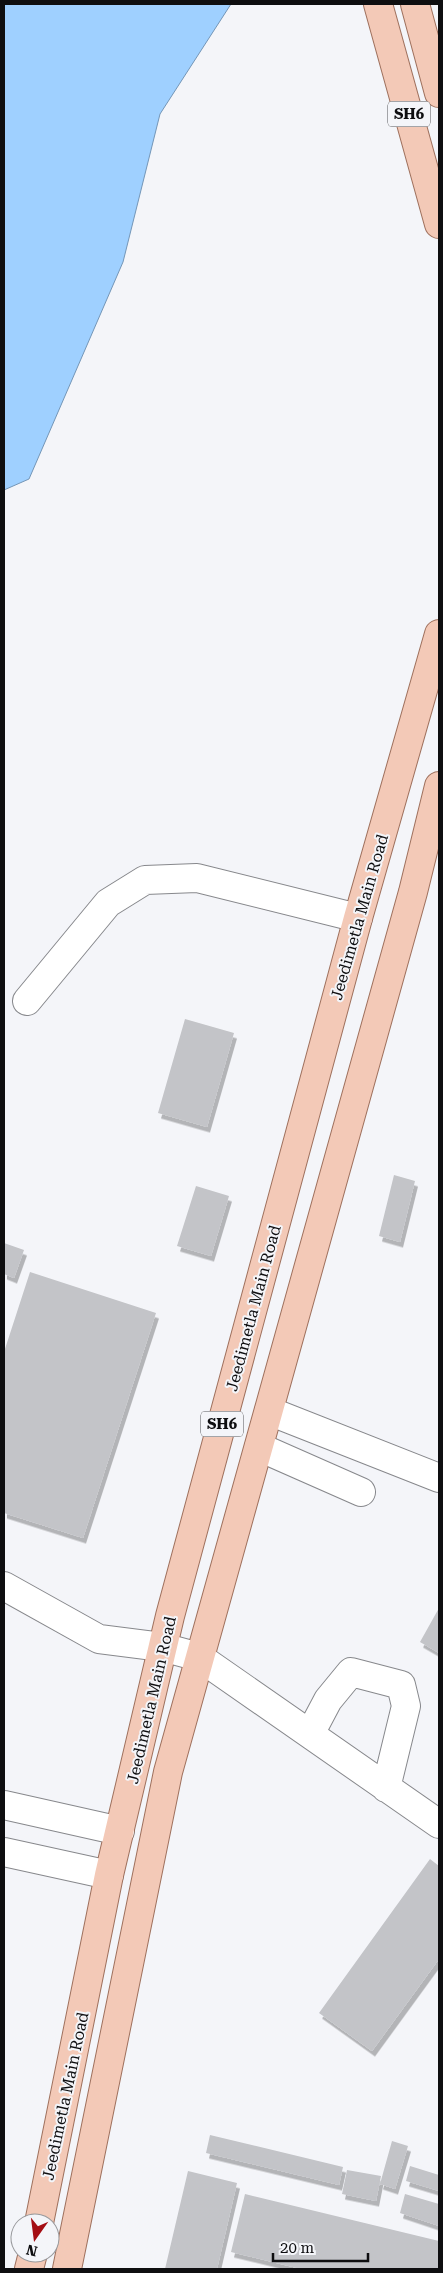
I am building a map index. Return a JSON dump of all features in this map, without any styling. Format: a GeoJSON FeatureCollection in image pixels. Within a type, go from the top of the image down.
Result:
{"type":"FeatureCollection","features":[{"type":"Feature","properties":{"kind":"main road","name":"SH6"},"geometry":{"type":"LineString","coordinates":[[378,4],[439,224]]}},
{"type":"Feature","properties":{"kind":"main road","name":"SH6"},"geometry":{"type":"LineString","coordinates":[[415,4],[432,40],[439,93]]}},
{"type":"Feature","properties":{"kind":"main road","name":"Jeedimetla Main Road"},"geometry":{"type":"LineString","coordinates":[[41,2213],[110,1875],[162,1646],[358,918],[439,634]]}},
{"type":"Feature","properties":{"kind":"main road","name":"Jeedimetla Main Road"},"geometry":{"type":"LineString","coordinates":[[67,2269],[168,1772],[413,892],[439,786]]}},
{"type":"Feature","properties":{"kind":"street"},"geometry":{"type":"LineString","coordinates":[[27,1001],[108,903],[145,880],[197,878],[358,918]]}},
{"type":"Feature","properties":{"kind":"street"},"geometry":{"type":"LineString","coordinates":[[269,1411],[439,1478]]}},
{"type":"Feature","properties":{"kind":"street"},"geometry":{"type":"LineString","coordinates":[[259,1447],[361,1492]]}},
{"type":"Feature","properties":{"kind":"street"},"geometry":{"type":"LineString","coordinates":[[4,1586],[99,1639],[162,1646],[199,1657],[439,1824]]}},
{"type":"Feature","properties":{"kind":"street"},"geometry":{"type":"LineString","coordinates":[[310,1734],[328,1700],[351,1672],[401,1686],[406,1706],[386,1788]]}},
{"type":"Feature","properties":{"kind":"street"},"geometry":{"type":"LineString","coordinates":[[4,1805],[120,1831]]}},
{"type":"Feature","properties":{"kind":"street"},"geometry":{"type":"LineString","coordinates":[[4,1852],[110,1875]]}},
{"type":"Feature","properties":{"kind":"water"},"geometry":{"type":"Polygon","coordinates":[[[4,4],[231,4],[160,114],[123,262],[29,479],[4,490],[4,4]]]}},
{"type":"Feature","properties":{"kind":"building"},"geometry":{"type":"Polygon","coordinates":[[[185,1019],[234,1033],[207,1127],[158,1113],[185,1019]]]}},
{"type":"Feature","properties":{"kind":"building"},"geometry":{"type":"Polygon","coordinates":[[[394,1175],[415,1181],[400,1242],[379,1236],[394,1175]]]}},
{"type":"Feature","properties":{"kind":"building"},"geometry":{"type":"Polygon","coordinates":[[[196,1186],[229,1196],[211,1256],[177,1246],[196,1186]]]}},
{"type":"Feature","properties":{"kind":"building"},"geometry":{"type":"Polygon","coordinates":[[[4,1243],[24,1250],[14,1278],[4,1274],[4,1243]]]}},
{"type":"Feature","properties":{"kind":"building"},"geometry":{"type":"Polygon","coordinates":[[[30,1272],[156,1313],[83,1538],[4,1513],[4,1352],[30,1272]]]}},
{"type":"Feature","properties":{"kind":"building"},"geometry":{"type":"Polygon","coordinates":[[[439,1608],[439,1653],[420,1642],[439,1608]]]}},
{"type":"Feature","properties":{"kind":"building"},"geometry":{"type":"Polygon","coordinates":[[[430,1859],[439,1866],[439,1959],[372,2051],[319,2013],[430,1859]]]}},
{"type":"Feature","properties":{"kind":"building"},"geometry":{"type":"Polygon","coordinates":[[[210,2135],[343,2167],[339,2185],[206,2153],[210,2135]]]}},
{"type":"Feature","properties":{"kind":"building"},"geometry":{"type":"Polygon","coordinates":[[[392,2141],[408,2146],[395,2189],[380,2184],[392,2141]]]}},
{"type":"Feature","properties":{"kind":"building"},"geometry":{"type":"Polygon","coordinates":[[[410,2166],[439,2175],[439,2191],[406,2181],[410,2166]]]}},
{"type":"Feature","properties":{"kind":"building"},"geometry":{"type":"Polygon","coordinates":[[[347,2170],[381,2176],[376,2201],[342,2194],[347,2170]]]}},
{"type":"Feature","properties":{"kind":"building"},"geometry":{"type":"Polygon","coordinates":[[[188,2171],[237,2183],[217,2269],[165,2269],[188,2171]]]}},
{"type":"Feature","properties":{"kind":"building"},"geometry":{"type":"Polygon","coordinates":[[[245,2194],[439,2241],[439,2269],[301,2269],[231,2252],[245,2194]]]}},
{"type":"Feature","properties":{"kind":"building"},"geometry":{"type":"Polygon","coordinates":[[[405,2194],[439,2204],[439,2226],[400,2213],[405,2194]]]}}]}
